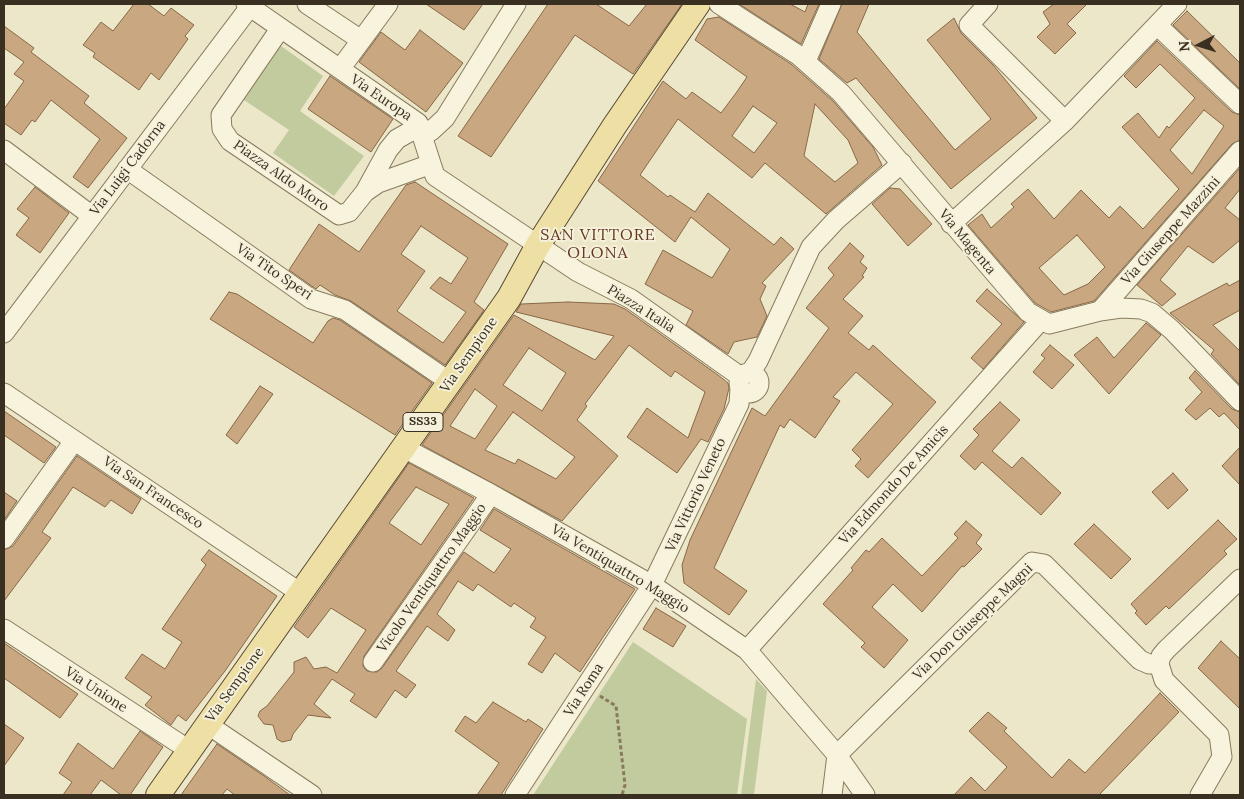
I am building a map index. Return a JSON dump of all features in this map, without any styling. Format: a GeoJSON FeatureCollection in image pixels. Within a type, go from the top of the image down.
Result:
{"type":"FeatureCollection","features":[{"type":"Feature","properties":{"kind":"main road","name":"Via Sempione"},"geometry":{"type":"LineString","coordinates":[[158,795],[207,724],[302,594],[509,298],[538,246],[614,124],[698,4]]}},
{"type":"Feature","properties":{"kind":"street","name":"Via Europa"},"geometry":{"type":"LineString","coordinates":[[250,4],[280,29],[340,69],[421,130],[435,176],[538,246]]}},
{"type":"Feature","properties":{"kind":"street","name":"Via Luigi Cadorna"},"geometry":{"type":"LineString","coordinates":[[4,333],[250,4]]}},
{"type":"Feature","properties":{"kind":"street"},"geometry":{"type":"LineString","coordinates":[[307,4],[361,40]]}},
{"type":"Feature","properties":{"kind":"street"},"geometry":{"type":"LineString","coordinates":[[340,69],[388,4]]}},
{"type":"Feature","properties":{"kind":"street"},"geometry":{"type":"LineString","coordinates":[[365,192],[388,150],[404,134],[421,130],[431,131],[445,118],[516,4]]}},
{"type":"Feature","properties":{"kind":"street","name":"Via Magenta"},"geometry":{"type":"LineString","coordinates":[[719,4],[806,61],[841,93],[1028,312],[1041,320]]}},
{"type":"Feature","properties":{"kind":"street"},"geometry":{"type":"LineString","coordinates":[[806,61],[832,4]]}},
{"type":"Feature","properties":{"kind":"street"},"geometry":{"type":"LineString","coordinates":[[988,4],[969,25],[1065,121]]}},
{"type":"Feature","properties":{"kind":"street"},"geometry":{"type":"LineString","coordinates":[[951,224],[1065,121],[1177,4]]}},
{"type":"Feature","properties":{"kind":"street"},"geometry":{"type":"LineString","coordinates":[[1157,25],[1240,104]]}},
{"type":"Feature","properties":{"kind":"street","name":"Piazza Aldo Moro"},"geometry":{"type":"LineString","coordinates":[[280,29],[222,115],[220,122],[225,136],[339,215],[349,212],[365,192]]}},
{"type":"Feature","properties":{"kind":"street"},"geometry":{"type":"LineString","coordinates":[[4,150],[92,216]]}},
{"type":"Feature","properties":{"kind":"street","name":"Via Giuseppe Mazzini"},"geometry":{"type":"LineString","coordinates":[[1100,311],[1239,155]]}},
{"type":"Feature","properties":{"kind":"street","name":"Via Vittorio Veneto"},"geometry":{"type":"LineString","coordinates":[[652,585],[811,247],[836,220],[902,163]]}},
{"type":"Feature","properties":{"kind":"street"},"geometry":{"type":"LineString","coordinates":[[365,192],[378,183],[431,164]]}},
{"type":"Feature","properties":{"kind":"street","name":"Via Tito Speri"},"geometry":{"type":"LineString","coordinates":[[127,170],[310,299],[344,310],[450,382]]}},
{"type":"Feature","properties":{"kind":"street","name":"Piazza Italia"},"geometry":{"type":"LineString","coordinates":[[538,246],[578,272],[631,299],[748,382]]}},
{"type":"Feature","properties":{"kind":"street"},"geometry":{"type":"LineString","coordinates":[[1041,320],[1049,324],[1100,311],[1129,308],[1152,313],[1172,330],[1240,401]]}},
{"type":"Feature","properties":{"kind":"street","name":"Via Edmondo De Amicis"},"geometry":{"type":"LineString","coordinates":[[747,650],[1041,320]]}},
{"type":"Feature","properties":{"kind":"street","name":"Via San Francesco"},"geometry":{"type":"LineString","coordinates":[[4,393],[302,594]]}},
{"type":"Feature","properties":{"kind":"street"},"geometry":{"type":"LineString","coordinates":[[4,539],[74,441]]}},
{"type":"Feature","properties":{"kind":"street","name":"Via Ventiquattro Maggio"},"geometry":{"type":"LineString","coordinates":[[404,448],[492,494],[652,585],[747,650],[837,755],[865,795]]}},
{"type":"Feature","properties":{"kind":"street","name":"Vicolo Ventiquattro Maggio"},"geometry":{"type":"LineString","coordinates":[[373,662],[492,494]]}},
{"type":"Feature","properties":{"kind":"street","name":"Via Don Giuseppe Magni"},"geometry":{"type":"LineString","coordinates":[[837,755],[1032,562],[1044,564],[1140,660],[1149,664],[1159,664]]}},
{"type":"Feature","properties":{"kind":"street"},"geometry":{"type":"LineString","coordinates":[[1200,795],[1222,757],[1219,735],[1164,680],[1159,664],[1161,656],[1166,650],[1240,579]]}},
{"type":"Feature","properties":{"kind":"street","name":"Via Roma"},"geometry":{"type":"LineString","coordinates":[[515,795],[652,585]]}},
{"type":"Feature","properties":{"kind":"street","name":"Via Unione"},"geometry":{"type":"LineString","coordinates":[[4,629],[189,750]]}},
{"type":"Feature","properties":{"kind":"street"},"geometry":{"type":"LineString","coordinates":[[207,724],[312,795]]}},
{"type":"Feature","properties":{"kind":"street"},"geometry":{"type":"LineString","coordinates":[[832,795],[837,755]]}},
{"type":"Feature","properties":{"kind":"path"},"geometry":{"type":"LineString","coordinates":[[586,686],[616,706],[625,785],[622,795]]}},
{"type":"Feature","properties":{"kind":"green space"},"geometry":{"type":"Polygon","coordinates":[[[281,46],[323,76],[300,111],[364,156],[334,196],[273,153],[289,130],[244,100],[281,46]]]}},
{"type":"Feature","properties":{"kind":"green space"},"geometry":{"type":"Polygon","coordinates":[[[633,642],[747,719],[737,795],[533,795],[633,642]]]}},
{"type":"Feature","properties":{"kind":"green space"},"geometry":{"type":"Polygon","coordinates":[[[756,679],[767,691],[754,795],[741,795],[756,679]]]}},
{"type":"Feature","properties":{"kind":"building"},"geometry":{"type":"Polygon","coordinates":[[[134,4],[148,4],[164,16],[171,8],[194,25],[185,36],[188,39],[159,80],[151,73],[139,90],[93,57],[95,53],[83,45],[101,22],[113,31],[134,4]]]}},
{"type":"Feature","properties":{"kind":"building"},"geometry":{"type":"Polygon","coordinates":[[[426,4],[483,4],[464,30],[426,4]]]}},
{"type":"Feature","properties":{"kind":"building"},"geometry":{"type":"Polygon","coordinates":[[[548,4],[596,4],[629,26],[647,4],[682,4],[633,74],[575,35],[491,157],[458,136],[548,4]]]}},
{"type":"Feature","properties":{"kind":"building"},"geometry":{"type":"Polygon","coordinates":[[[739,4],[790,4],[805,12],[808,4],[819,4],[801,44],[739,4]]]}},
{"type":"Feature","properties":{"kind":"building"},"geometry":{"type":"Polygon","coordinates":[[[842,4],[869,4],[857,32],[955,150],[991,119],[927,40],[954,18],[961,33],[993,65],[1037,118],[951,189],[856,78],[847,83],[819,59],[842,4]]]}},
{"type":"Feature","properties":{"kind":"building"},"geometry":{"type":"Polygon","coordinates":[[[1054,4],[1087,4],[1067,24],[1076,33],[1055,54],[1037,37],[1050,24],[1043,12],[1054,4]]]}},
{"type":"Feature","properties":{"kind":"building"},"geometry":{"type":"Polygon","coordinates":[[[1187,11],[1240,63],[1240,89],[1173,25],[1187,11]]]}},
{"type":"Feature","properties":{"kind":"building"},"geometry":{"type":"Polygon","coordinates":[[[719,17],[791,64],[833,101],[873,147],[882,165],[826,214],[765,163],[752,178],[678,119],[640,175],[668,197],[670,195],[695,212],[708,193],[774,245],[781,237],[794,249],[762,283],[766,286],[760,299],[767,316],[757,337],[734,342],[728,354],[686,325],[693,311],[645,284],[663,250],[712,278],[730,249],[691,217],[675,242],[598,181],[663,81],[686,99],[692,92],[721,113],[747,77],[695,40],[707,19],[719,17]],[[815,104],[804,156],[835,182],[858,163],[848,140],[815,104]],[[753,106],[732,136],[754,153],[777,123],[753,106]]]}},
{"type":"Feature","properties":{"kind":"building"},"geometry":{"type":"Polygon","coordinates":[[[4,26],[34,48],[31,52],[89,96],[84,103],[127,138],[88,188],[73,177],[100,139],[51,100],[35,122],[32,120],[21,135],[4,123],[4,109],[24,81],[14,74],[24,62],[4,48],[4,26]]]}},
{"type":"Feature","properties":{"kind":"building"},"geometry":{"type":"Polygon","coordinates":[[[420,30],[463,63],[426,112],[359,62],[381,32],[405,50],[420,30]]]}},
{"type":"Feature","properties":{"kind":"building"},"geometry":{"type":"Polygon","coordinates":[[[1157,41],[1232,112],[1240,115],[1240,140],[1232,144],[1094,301],[1051,312],[1035,303],[968,225],[982,214],[991,228],[1014,207],[1011,204],[1028,189],[1054,219],[1081,190],[1109,218],[1120,206],[1143,229],[1179,189],[1122,127],[1138,113],[1159,138],[1167,126],[1169,128],[1195,98],[1160,64],[1136,88],[1124,76],[1157,41]],[[1204,110],[1170,150],[1192,174],[1224,126],[1204,110]],[[1077,235],[1039,268],[1064,295],[1088,284],[1105,267],[1077,235]]]}},
{"type":"Feature","properties":{"kind":"building"},"geometry":{"type":"Polygon","coordinates":[[[330,76],[393,119],[371,152],[308,109],[330,76]]]}},
{"type":"Feature","properties":{"kind":"building"},"geometry":{"type":"Polygon","coordinates":[[[1240,168],[1240,189],[1225,208],[1240,220],[1240,240],[1213,263],[1188,246],[1160,280],[1176,294],[1162,306],[1137,285],[1240,168]]]}},
{"type":"Feature","properties":{"kind":"building"},"geometry":{"type":"Polygon","coordinates":[[[415,182],[508,244],[474,302],[484,310],[445,365],[351,301],[335,295],[320,285],[316,289],[289,270],[319,224],[359,252],[406,185],[415,182]],[[421,226],[401,254],[425,271],[397,311],[443,343],[466,312],[430,288],[440,277],[451,284],[468,258],[421,226]]]}},
{"type":"Feature","properties":{"kind":"building"},"geometry":{"type":"Polygon","coordinates":[[[35,187],[69,213],[40,253],[16,235],[29,218],[17,209],[35,187]]]}},
{"type":"Feature","properties":{"kind":"building"},"geometry":{"type":"Polygon","coordinates":[[[890,188],[900,189],[932,224],[908,246],[872,204],[890,188]]]}},
{"type":"Feature","properties":{"kind":"building"},"geometry":{"type":"Polygon","coordinates":[[[850,243],[864,256],[860,262],[867,268],[862,276],[864,277],[843,299],[863,316],[848,333],[869,350],[873,345],[936,402],[868,478],[855,466],[861,459],[852,450],[893,404],[856,372],[833,397],[840,401],[815,438],[790,419],[784,428],[780,425],[714,568],[747,591],[729,615],[684,583],[682,565],[690,540],[752,408],[765,416],[829,328],[806,308],[834,275],[828,268],[850,243]]]}},
{"type":"Feature","properties":{"kind":"building"},"geometry":{"type":"Polygon","coordinates":[[[1240,280],[1240,310],[1213,325],[1240,351],[1240,385],[1211,354],[1214,350],[1170,313],[1227,283],[1229,286],[1240,280]]]}},
{"type":"Feature","properties":{"kind":"building"},"geometry":{"type":"Polygon","coordinates":[[[987,289],[1024,322],[983,369],[971,358],[1002,324],[976,301],[987,289]]]}},
{"type":"Feature","properties":{"kind":"building"},"geometry":{"type":"Polygon","coordinates":[[[229,292],[237,294],[313,343],[328,321],[333,318],[340,320],[432,383],[395,435],[210,319],[229,292]]]}},
{"type":"Feature","properties":{"kind":"building"},"geometry":{"type":"Polygon","coordinates":[[[568,302],[614,304],[625,309],[718,375],[728,383],[729,388],[724,409],[708,442],[701,439],[677,473],[627,437],[647,408],[688,438],[705,392],[675,371],[671,377],[629,345],[585,404],[587,406],[577,420],[618,456],[562,521],[422,445],[514,315],[595,360],[614,336],[516,312],[521,304],[568,302]],[[529,348],[503,385],[542,411],[566,373],[529,348]],[[475,389],[450,426],[475,439],[497,406],[475,389]],[[513,412],[485,450],[515,464],[518,459],[556,479],[575,457],[513,412]]]}},
{"type":"Feature","properties":{"kind":"building"},"geometry":{"type":"Polygon","coordinates":[[[1146,323],[1161,335],[1109,394],[1074,355],[1097,337],[1114,358],[1146,323]]]}},
{"type":"Feature","properties":{"kind":"building"},"geometry":{"type":"Polygon","coordinates":[[[1050,345],[1074,365],[1052,389],[1033,372],[1045,358],[1041,355],[1050,345]]]}},
{"type":"Feature","properties":{"kind":"building"},"geometry":{"type":"Polygon","coordinates":[[[1195,371],[1232,409],[1240,412],[1240,430],[1224,413],[1219,417],[1210,408],[1196,420],[1185,410],[1202,392],[1189,378],[1195,371]]]}},
{"type":"Feature","properties":{"kind":"building"},"geometry":{"type":"Polygon","coordinates":[[[260,386],[273,394],[237,444],[226,435],[260,386]]]}},
{"type":"Feature","properties":{"kind":"building"},"geometry":{"type":"Polygon","coordinates":[[[1000,402],[1020,420],[992,451],[1012,468],[1022,457],[1061,493],[1041,515],[982,462],[975,470],[960,456],[979,435],[973,429],[1000,402]]]}},
{"type":"Feature","properties":{"kind":"building"},"geometry":{"type":"Polygon","coordinates":[[[4,411],[56,447],[44,463],[4,435],[4,411]]]}},
{"type":"Feature","properties":{"kind":"building"},"geometry":{"type":"Polygon","coordinates":[[[1240,447],[1240,485],[1222,466],[1240,447]]]}},
{"type":"Feature","properties":{"kind":"building"},"geometry":{"type":"Polygon","coordinates":[[[77,456],[141,499],[132,514],[111,500],[105,507],[73,487],[42,532],[51,538],[4,601],[4,550],[13,546],[77,456]]]}},
{"type":"Feature","properties":{"kind":"building"},"geometry":{"type":"Polygon","coordinates":[[[409,463],[474,498],[364,656],[363,666],[367,671],[377,672],[382,668],[464,552],[494,573],[511,549],[480,530],[494,509],[635,589],[580,672],[555,653],[542,673],[528,664],[546,637],[530,627],[536,618],[514,603],[511,607],[478,584],[473,591],[458,581],[437,614],[455,630],[448,641],[427,626],[396,671],[416,685],[406,698],[395,690],[376,718],[350,701],[355,694],[332,679],[314,704],[331,718],[308,715],[293,734],[291,740],[282,742],[277,739],[273,725],[264,724],[258,716],[260,711],[267,706],[294,672],[294,662],[306,657],[314,669],[326,667],[337,673],[366,630],[331,608],[308,638],[294,627],[409,463]],[[416,487],[389,523],[421,545],[449,504],[416,487]]]}},
{"type":"Feature","properties":{"kind":"building"},"geometry":{"type":"Polygon","coordinates":[[[1173,473],[1188,490],[1168,509],[1152,492],[1173,473]]]}},
{"type":"Feature","properties":{"kind":"building"},"geometry":{"type":"Polygon","coordinates":[[[4,492],[17,501],[4,520],[4,492]]]}},
{"type":"Feature","properties":{"kind":"building"},"geometry":{"type":"Polygon","coordinates":[[[1218,520],[1237,539],[1224,551],[1227,554],[1169,609],[1166,606],[1146,625],[1135,613],[1137,611],[1131,604],[1218,520]]]}},
{"type":"Feature","properties":{"kind":"building"},"geometry":{"type":"Polygon","coordinates":[[[966,521],[982,535],[976,543],[982,549],[964,567],[962,566],[922,612],[893,584],[872,607],[908,640],[884,668],[861,647],[865,643],[823,604],[853,570],[851,568],[866,550],[869,552],[882,538],[922,576],[958,538],[954,534],[966,521]]]}},
{"type":"Feature","properties":{"kind":"building"},"geometry":{"type":"Polygon","coordinates":[[[1094,524],[1131,559],[1111,579],[1074,544],[1094,524]]]}},
{"type":"Feature","properties":{"kind":"building"},"geometry":{"type":"Polygon","coordinates":[[[209,550],[277,596],[225,671],[186,721],[178,715],[171,725],[145,705],[152,697],[125,678],[142,654],[165,669],[182,642],[162,629],[206,565],[201,560],[209,550]]]}},
{"type":"Feature","properties":{"kind":"building"},"geometry":{"type":"Polygon","coordinates":[[[656,608],[686,626],[673,647],[643,629],[656,608]]]}},
{"type":"Feature","properties":{"kind":"building"},"geometry":{"type":"Polygon","coordinates":[[[1221,641],[1240,659],[1240,709],[1198,668],[1221,641]]]}},
{"type":"Feature","properties":{"kind":"building"},"geometry":{"type":"Polygon","coordinates":[[[4,643],[78,694],[60,718],[4,678],[4,643]]]}},
{"type":"Feature","properties":{"kind":"building"},"geometry":{"type":"Polygon","coordinates":[[[1160,693],[1179,712],[1099,795],[954,795],[971,777],[985,791],[1007,767],[969,731],[988,712],[1007,728],[1004,731],[1052,778],[1069,759],[1085,773],[1160,693]]]}},
{"type":"Feature","properties":{"kind":"building"},"geometry":{"type":"Polygon","coordinates":[[[493,702],[526,722],[528,719],[543,729],[501,795],[477,795],[499,763],[455,731],[465,716],[476,723],[493,702]]]}},
{"type":"Feature","properties":{"kind":"building"},"geometry":{"type":"Polygon","coordinates":[[[4,724],[24,738],[4,766],[4,724]]]}},
{"type":"Feature","properties":{"kind":"building"},"geometry":{"type":"Polygon","coordinates":[[[140,731],[163,747],[130,795],[121,795],[101,780],[90,795],[63,795],[72,782],[59,773],[78,743],[113,769],[140,731]]]}},
{"type":"Feature","properties":{"kind":"building"},"geometry":{"type":"Polygon","coordinates":[[[217,744],[290,795],[235,795],[227,789],[222,795],[181,795],[217,744]]]}},
{"type":"Feature","properties":{"kind":"district","name":"SAN VITTORE OLONA"},"geometry":{"type":"Point","coordinates":[598,244]}}]}
